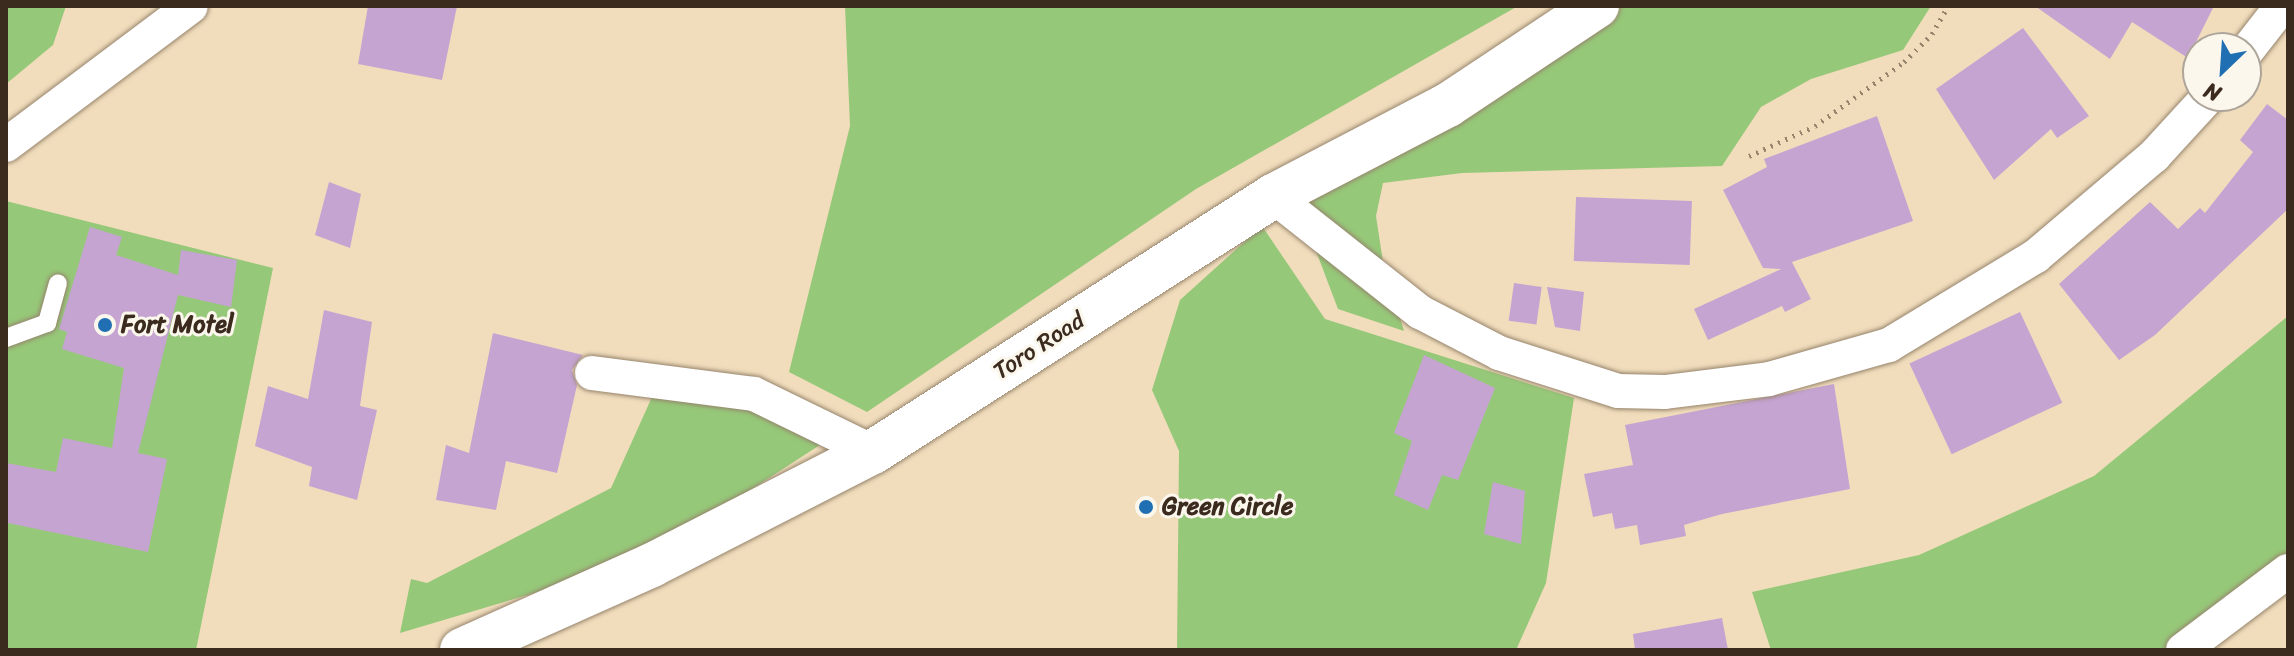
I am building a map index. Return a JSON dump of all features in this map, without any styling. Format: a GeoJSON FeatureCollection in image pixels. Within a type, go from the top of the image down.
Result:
{"type":"FeatureCollection","features":[{"type":"Feature","properties":{"kind":"main road","name":"Toro Road"},"geometry":{"type":"LineString","coordinates":[[462,650],[652,565],[873,452],[1273,196],[1448,105],[1597,6]]}},
{"type":"Feature","properties":{"kind":"street"},"geometry":{"type":"LineString","coordinates":[[6,145],[191,6]]}},
{"type":"Feature","properties":{"kind":"street"},"geometry":{"type":"LineString","coordinates":[[2262,32],[2282,6]]}},
{"type":"Feature","properties":{"kind":"street"},"geometry":{"type":"LineString","coordinates":[[1273,196],[1420,312],[1499,353],[1618,391],[1665,392],[1769,379],[1889,345],[2036,256],[2154,156],[2194,112]]}},
{"type":"Feature","properties":{"kind":"street"},"geometry":{"type":"LineString","coordinates":[[592,373],[754,394],[873,452]]}},
{"type":"Feature","properties":{"kind":"street"},"geometry":{"type":"LineString","coordinates":[[2183,650],[2288,571]]}},
{"type":"Feature","properties":{"kind":"lane"},"geometry":{"type":"LineString","coordinates":[[6,338],[47,323],[58,283]]}},
{"type":"Feature","properties":{"kind":"path"},"geometry":{"type":"LineString","coordinates":[[1749,156],[1815,126],[1904,62],[1932,34],[1948,6]]}},
{"type":"Feature","properties":{"kind":"green space"},"geometry":{"type":"Polygon","coordinates":[[[6,6],[66,6],[53,45],[6,84],[6,6]]]}},
{"type":"Feature","properties":{"kind":"green space"},"geometry":{"type":"Polygon","coordinates":[[[845,6],[1518,6],[1196,189],[867,412],[789,372],[850,126],[845,6]]]}},
{"type":"Feature","properties":{"kind":"green space"},"geometry":{"type":"Polygon","coordinates":[[[1582,6],[1931,6],[1903,50],[1811,79],[1761,107],[1722,166],[1462,173],[1383,183],[1376,216],[1383,262],[1404,331],[1338,309],[1291,185],[1582,6]]]}},
{"type":"Feature","properties":{"kind":"green space"},"geometry":{"type":"Polygon","coordinates":[[[6,201],[273,268],[196,650],[6,650],[6,201]]]}},
{"type":"Feature","properties":{"kind":"green space"},"geometry":{"type":"Polygon","coordinates":[[[1262,226],[1325,319],[1574,398],[1546,583],[1516,650],[1177,650],[1179,451],[1152,390],[1180,300],[1262,226]]]}},
{"type":"Feature","properties":{"kind":"green space"},"geometry":{"type":"Polygon","coordinates":[[[2288,316],[2288,558],[2189,650],[1771,650],[1752,592],[1919,555],[2094,476],[2288,316]]]}},
{"type":"Feature","properties":{"kind":"green space"},"geometry":{"type":"Polygon","coordinates":[[[661,377],[843,430],[641,561],[400,633],[411,579],[427,583],[611,488],[661,377]]]}},
{"type":"Feature","properties":{"kind":"building"},"geometry":{"type":"Polygon","coordinates":[[[368,6],[457,6],[442,80],[358,64],[368,6]]]}},
{"type":"Feature","properties":{"kind":"building"},"geometry":{"type":"Polygon","coordinates":[[[2035,6],[2214,6],[2201,32],[2182,32],[2182,54],[2132,22],[2110,59],[2035,6]]]}},
{"type":"Feature","properties":{"kind":"building"},"geometry":{"type":"Polygon","coordinates":[[[2023,28],[2089,116],[2057,138],[2051,129],[1994,180],[1936,89],[2023,28]]]}},
{"type":"Feature","properties":{"kind":"building"},"geometry":{"type":"Polygon","coordinates":[[[2267,104],[2288,120],[2288,209],[2155,335],[2119,360],[2059,284],[2150,202],[2178,229],[2200,208],[2205,213],[2253,152],[2240,140],[2267,104]]]}},
{"type":"Feature","properties":{"kind":"building"},"geometry":{"type":"Polygon","coordinates":[[[1877,116],[1913,221],[1792,262],[1811,299],[1785,312],[1782,306],[1708,340],[1694,309],[1781,269],[1763,268],[1723,190],[1767,167],[1764,159],[1877,116]]]}},
{"type":"Feature","properties":{"kind":"building"},"geometry":{"type":"Polygon","coordinates":[[[329,182],[361,194],[350,248],[315,235],[329,182]]]}},
{"type":"Feature","properties":{"kind":"building"},"geometry":{"type":"Polygon","coordinates":[[[1576,197],[1692,201],[1690,265],[1574,261],[1576,197]]]}},
{"type":"Feature","properties":{"kind":"building"},"geometry":{"type":"Polygon","coordinates":[[[90,227],[122,237],[116,255],[178,275],[181,250],[237,260],[231,307],[178,295],[138,453],[167,459],[148,552],[8,523],[6,463],[56,472],[63,438],[112,448],[124,368],[62,349],[67,332],[59,329],[90,227]]]}},
{"type":"Feature","properties":{"kind":"building"},"geometry":{"type":"Polygon","coordinates":[[[1514,283],[1542,287],[1536,325],[1509,321],[1514,283]]]}},
{"type":"Feature","properties":{"kind":"building"},"geometry":{"type":"Polygon","coordinates":[[[1547,287],[1584,292],[1580,331],[1555,327],[1547,287]]]}},
{"type":"Feature","properties":{"kind":"building"},"geometry":{"type":"Polygon","coordinates":[[[324,310],[372,322],[360,406],[377,410],[357,500],[309,486],[312,467],[255,446],[268,386],[308,399],[324,310]]]}},
{"type":"Feature","properties":{"kind":"building"},"geometry":{"type":"Polygon","coordinates":[[[2020,312],[2062,403],[1952,454],[1909,364],[2020,312]]]}},
{"type":"Feature","properties":{"kind":"building"},"geometry":{"type":"Polygon","coordinates":[[[493,333],[583,355],[572,370],[577,385],[557,473],[506,461],[496,510],[436,500],[446,445],[469,453],[493,333]]]}},
{"type":"Feature","properties":{"kind":"building"},"geometry":{"type":"Polygon","coordinates":[[[1424,355],[1495,388],[1458,480],[1442,475],[1428,510],[1394,495],[1412,441],[1394,433],[1424,355]]]}},
{"type":"Feature","properties":{"kind":"building"},"geometry":{"type":"Polygon","coordinates":[[[1834,384],[1850,489],[1722,514],[1684,525],[1686,536],[1640,545],[1637,525],[1615,529],[1612,513],[1593,517],[1584,474],[1633,465],[1625,425],[1834,384]]]}},
{"type":"Feature","properties":{"kind":"building"},"geometry":{"type":"Polygon","coordinates":[[[1493,482],[1525,491],[1521,544],[1484,534],[1493,482]]]}},
{"type":"Feature","properties":{"kind":"building"},"geometry":{"type":"Polygon","coordinates":[[[1722,618],[1728,650],[1635,650],[1633,634],[1722,618]]]}},
{"type":"Feature","properties":{"kind":"place","name":"Fort Motel"},"geometry":{"type":"Point","coordinates":[105,325]}},
{"type":"Feature","properties":{"kind":"place","name":"Green Circle"},"geometry":{"type":"Point","coordinates":[1146,507]}}]}
